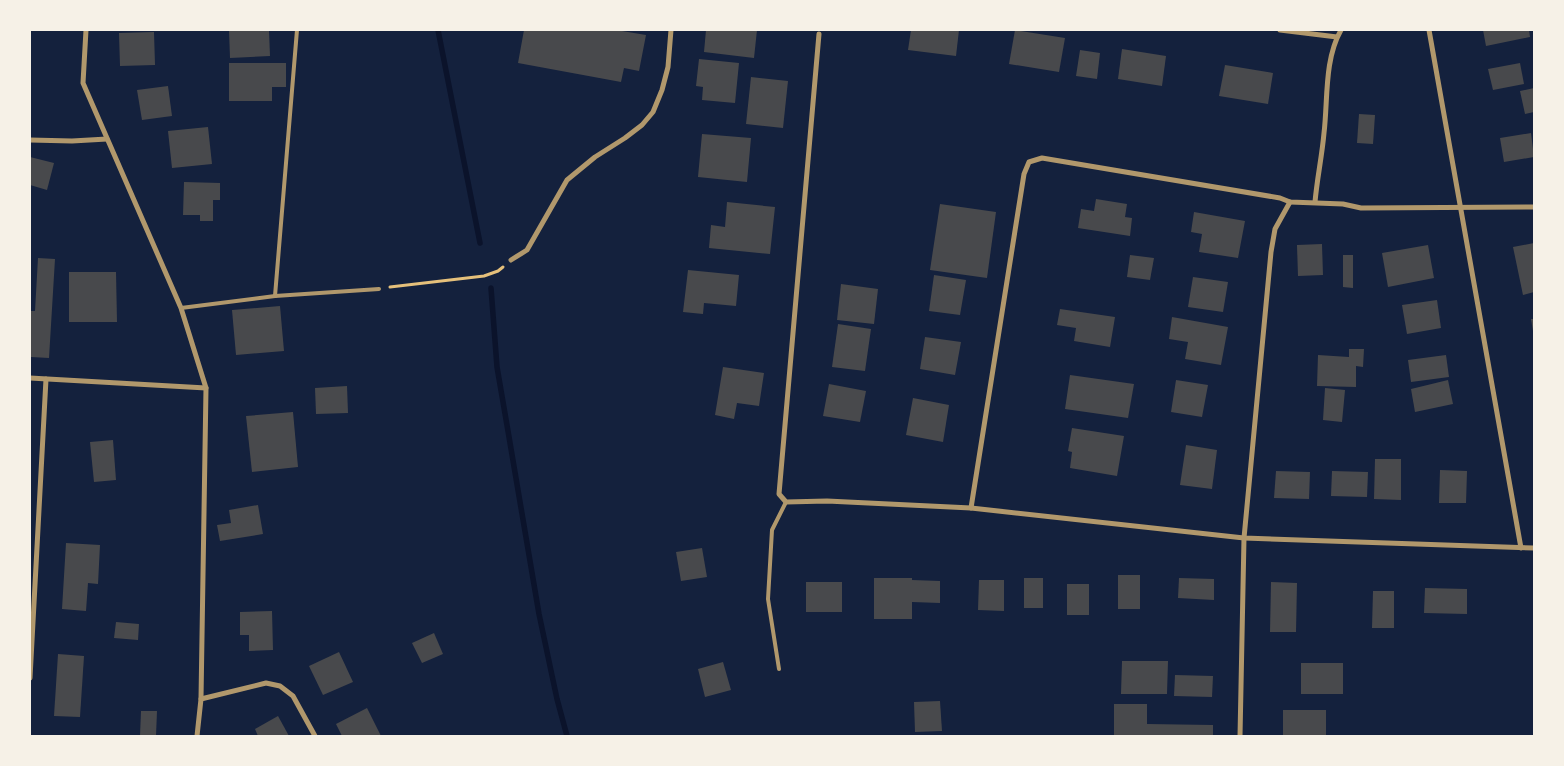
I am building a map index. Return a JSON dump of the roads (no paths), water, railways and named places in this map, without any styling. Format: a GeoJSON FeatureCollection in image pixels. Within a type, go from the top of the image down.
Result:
{"type":"FeatureCollection","features":[{"type":"Feature","properties":{"kind":"street"},"geometry":{"type":"LineString","coordinates":[[86,30],[83,83],[181,308],[206,388],[201,699],[197,736]]}},
{"type":"Feature","properties":{"kind":"street"},"geometry":{"type":"LineString","coordinates":[[511,260],[528,250],[567,180],[595,157],[642,125],[653,112],[668,68],[671,30]]}},
{"type":"Feature","properties":{"kind":"street"},"geometry":{"type":"LineString","coordinates":[[1280,30],[1337,37]]}},
{"type":"Feature","properties":{"kind":"street"},"geometry":{"type":"LineString","coordinates":[[1314,202],[1324,132],[1327,81],[1337,37],[1341,30]]}},
{"type":"Feature","properties":{"kind":"street"},"geometry":{"type":"LineString","coordinates":[[1429,30],[1521,548]]}},
{"type":"Feature","properties":{"kind":"street"},"geometry":{"type":"LineString","coordinates":[[819,34],[779,494],[786,502],[827,501],[971,508],[1244,538],[1534,548]]}},
{"type":"Feature","properties":{"kind":"street"},"geometry":{"type":"LineString","coordinates":[[30,140],[72,141],[107,139]]}},
{"type":"Feature","properties":{"kind":"street"},"geometry":{"type":"LineString","coordinates":[[971,508],[1024,174],[1029,162],[1042,158],[1280,198],[1290,202],[1343,204],[1361,208],[1534,207]]}},
{"type":"Feature","properties":{"kind":"street"},"geometry":{"type":"LineString","coordinates":[[1240,736],[1244,538],[1271,252],[1275,229],[1290,202]]}},
{"type":"Feature","properties":{"kind":"street"},"geometry":{"type":"LineString","coordinates":[[30,378],[206,388]]}},
{"type":"Feature","properties":{"kind":"street"},"geometry":{"type":"LineString","coordinates":[[30,678],[46,379]]}},
{"type":"Feature","properties":{"kind":"street"},"geometry":{"type":"LineString","coordinates":[[201,699],[266,683],[280,686],[293,696],[315,736]]}},
{"type":"Feature","properties":{"kind":"lane"},"geometry":{"type":"LineString","coordinates":[[275,296],[297,30]]}},
{"type":"Feature","properties":{"kind":"lane"},"geometry":{"type":"LineString","coordinates":[[181,308],[275,296],[379,289]]}},
{"type":"Feature","properties":{"kind":"lane"},"geometry":{"type":"LineString","coordinates":[[779,669],[768,600],[772,530],[786,502]]}},
{"type":"Feature","properties":{"kind":"waterway"},"geometry":{"type":"LineString","coordinates":[[438,30],[480,243]]}},
{"type":"Feature","properties":{"kind":"waterway"},"geometry":{"type":"LineString","coordinates":[[491,288],[497,367],[539,614],[567,736]]}}]}
